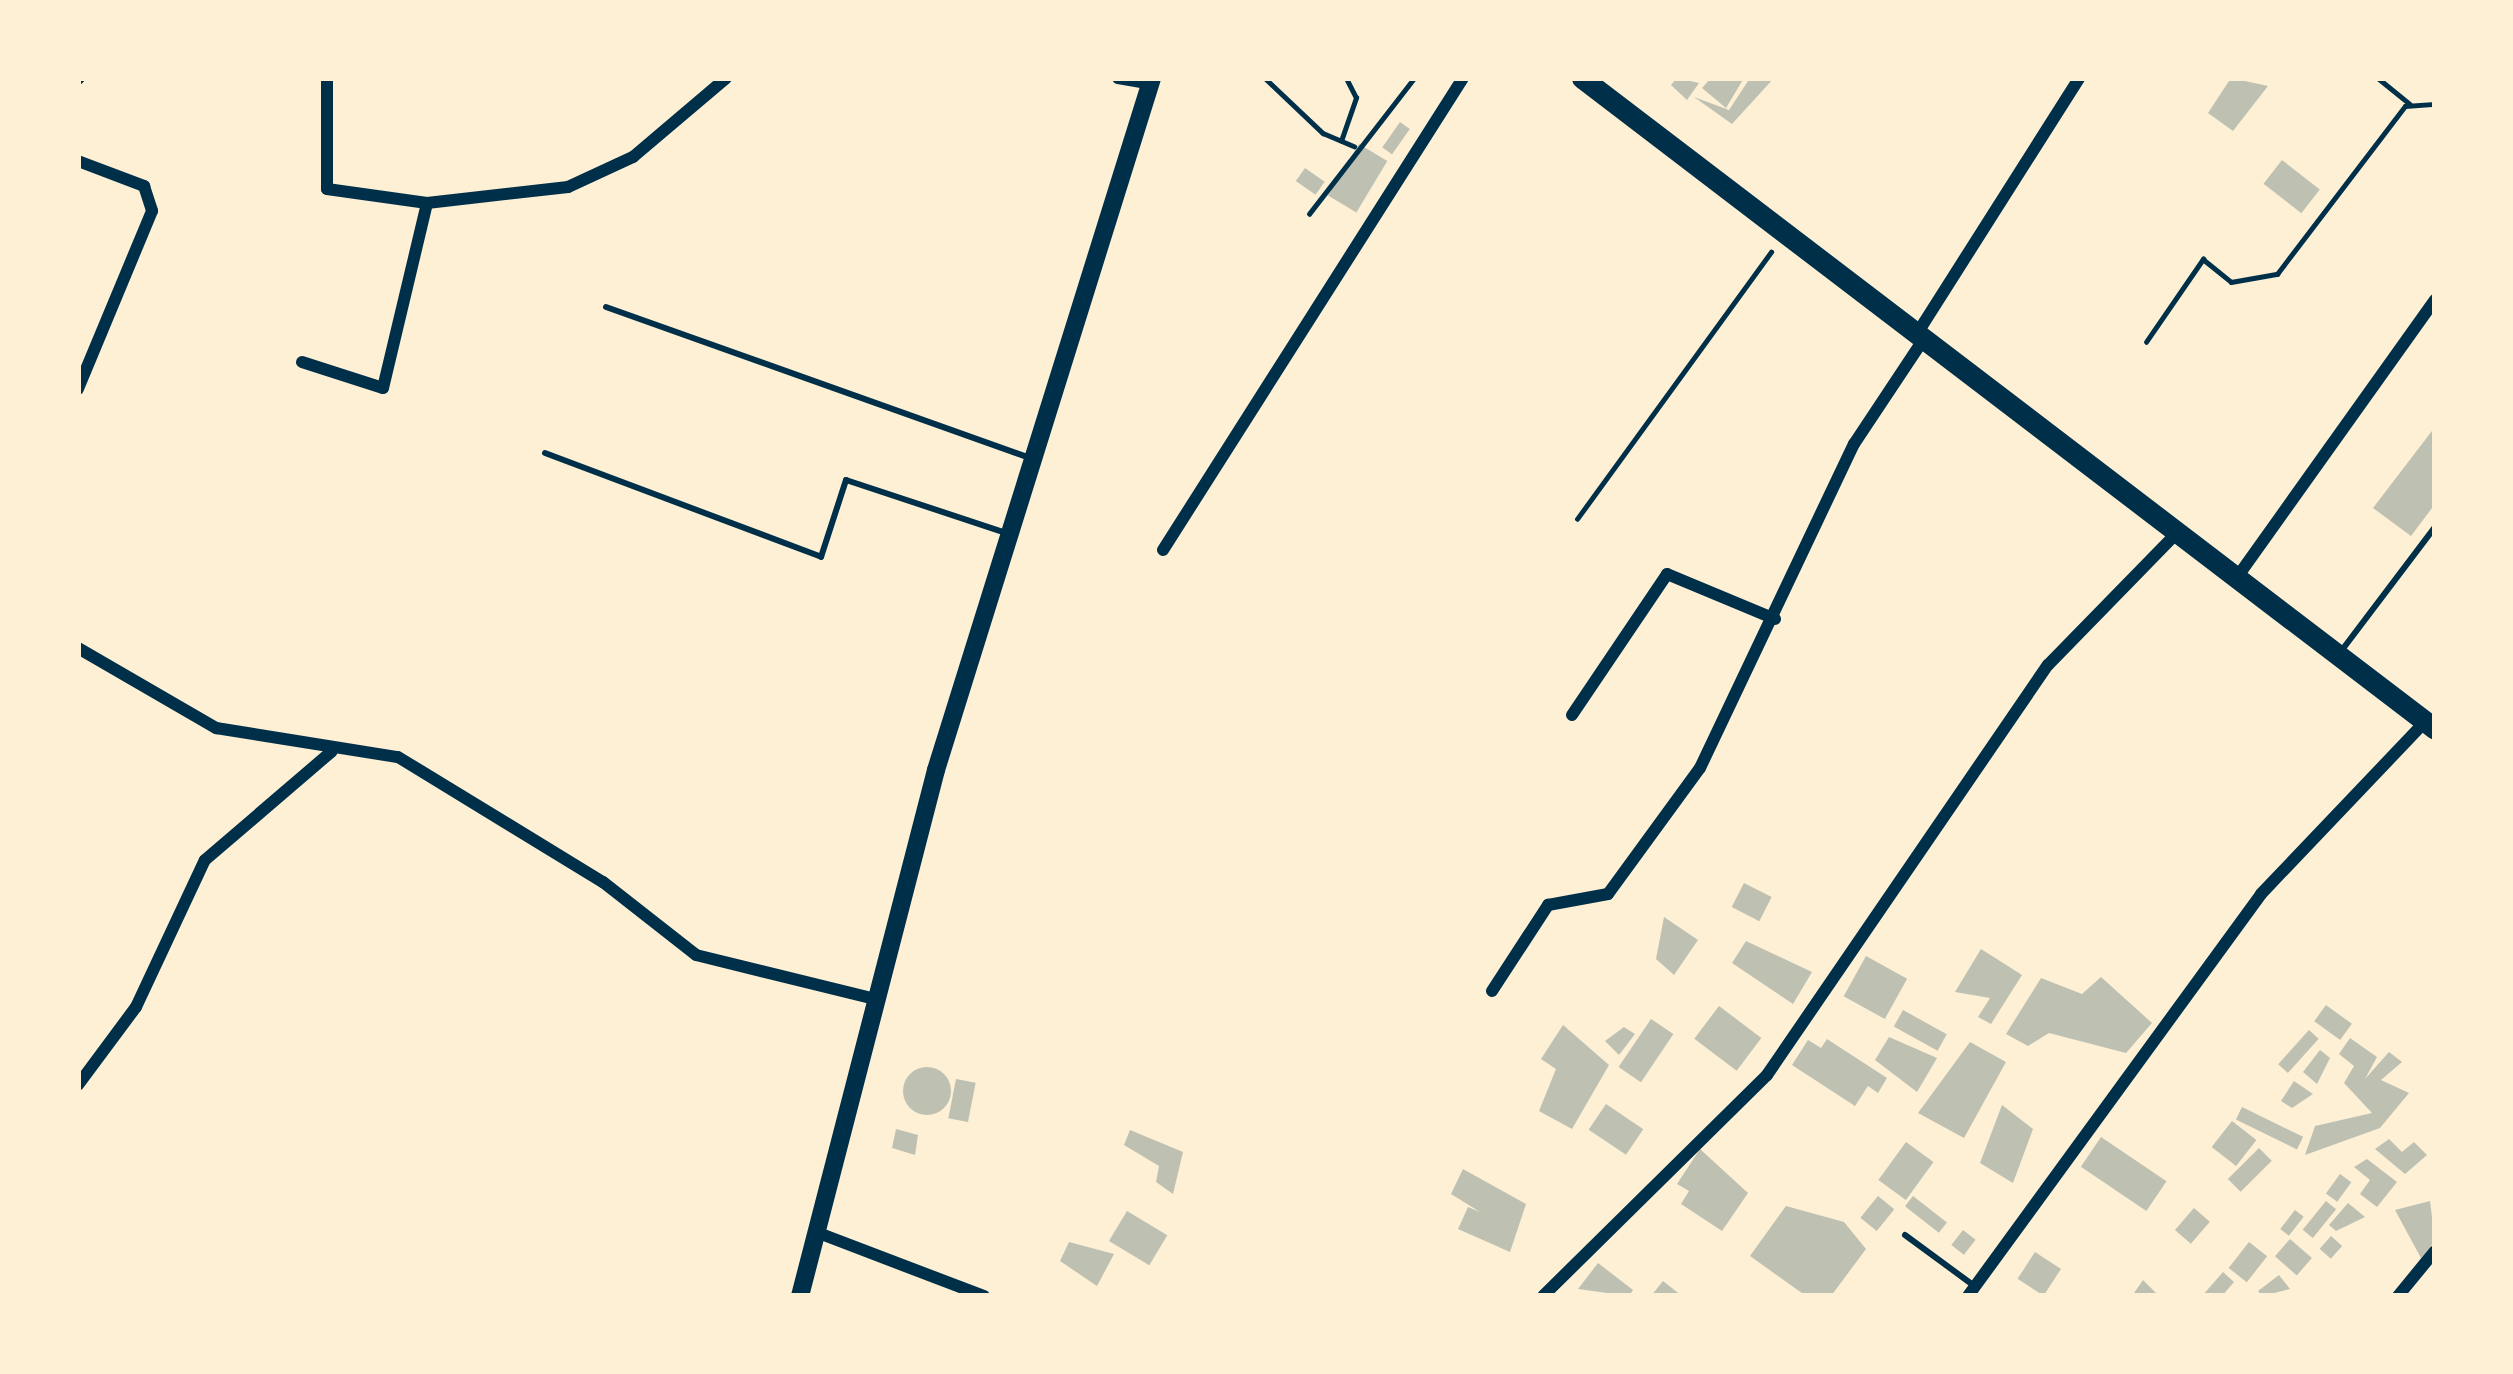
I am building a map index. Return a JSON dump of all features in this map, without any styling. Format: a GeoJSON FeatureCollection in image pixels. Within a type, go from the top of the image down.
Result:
{"type":"FeatureCollection","features":[{"type":"Feature","properties":{"kind":"main road"},"geometry":{"type":"LineString","coordinates":[[1582,78],[1788,228],[2430,725]]}},
{"type":"Feature","properties":{"kind":"main road"},"geometry":{"type":"LineString","coordinates":[[800,1296],[875,999],[1006,533],[1151,81]]}},
{"type":"Feature","properties":{"kind":"street"},"geometry":{"type":"LineString","coordinates":[[327,78],[327,189],[427,203],[568,188],[633,157],[726,78]]}},
{"type":"Feature","properties":{"kind":"street"},"geometry":{"type":"LineString","coordinates":[[1118,78],[1151,81]]}},
{"type":"Feature","properties":{"kind":"street"},"geometry":{"type":"LineString","coordinates":[[1163,550],[1463,78]]}},
{"type":"Feature","properties":{"kind":"street"},"geometry":{"type":"LineString","coordinates":[[1492,991],[1547,905],[1608,894],[1700,768],[1775,619],[1854,444],[2079,78]]}},
{"type":"Feature","properties":{"kind":"street"},"geometry":{"type":"LineString","coordinates":[[78,161],[144,186],[152,211],[78,389]]}},
{"type":"Feature","properties":{"kind":"street"},"geometry":{"type":"LineString","coordinates":[[302,362],[382,388],[427,203]]}},
{"type":"Feature","properties":{"kind":"street"},"geometry":{"type":"LineString","coordinates":[[2238,576],[2435,301]]}},
{"type":"Feature","properties":{"kind":"street"},"geometry":{"type":"LineString","coordinates":[[1543,1296],[1767,1075],[2048,665],[2178,532]]}},
{"type":"Feature","properties":{"kind":"street"},"geometry":{"type":"LineString","coordinates":[[1572,715],[1666,574],[1775,619]]}},
{"type":"Feature","properties":{"kind":"street"},"geometry":{"type":"LineString","coordinates":[[78,648],[216,728],[332,751],[398,757],[603,882],[696,955],[875,999]]}},
{"type":"Feature","properties":{"kind":"street"},"geometry":{"type":"LineString","coordinates":[[1970,1290],[2261,894],[2430,725]]}},
{"type":"Feature","properties":{"kind":"street"},"geometry":{"type":"LineString","coordinates":[[78,1085],[136,1007],[205,860],[332,751]]}},
{"type":"Feature","properties":{"kind":"street"},"geometry":{"type":"LineString","coordinates":[[816,1232],[984,1296]]}},
{"type":"Feature","properties":{"kind":"street"},"geometry":{"type":"LineString","coordinates":[[2398,1296],[2435,1251]]}},
{"type":"Feature","properties":{"kind":"lane"},"geometry":{"type":"LineString","coordinates":[[606,307],[1029,458]]}},
{"type":"Feature","properties":{"kind":"lane"},"geometry":{"type":"LineString","coordinates":[[545,453],[821,556],[846,480],[1006,533]]}},
{"type":"Feature","properties":{"kind":"lane"},"geometry":{"type":"LineString","coordinates":[[2340,653],[2435,527]]}},
{"type":"Feature","properties":{"kind":"lane"},"geometry":{"type":"LineString","coordinates":[[1905,1235],[1970,1290]]}},
{"type":"Feature","properties":{"kind":"path"},"geometry":{"type":"LineString","coordinates":[[1265,78],[1341,141],[1354,146]]}},
{"type":"Feature","properties":{"kind":"path"},"geometry":{"type":"LineString","coordinates":[[1341,141],[1356,98],[1346,78]]}},
{"type":"Feature","properties":{"kind":"path"},"geometry":{"type":"LineString","coordinates":[[1309,214],[1354,146],[1414,78]]}},
{"type":"Feature","properties":{"kind":"path"},"geometry":{"type":"LineString","coordinates":[[2378,78],[2410,104],[2435,104]]}},
{"type":"Feature","properties":{"kind":"path"},"geometry":{"type":"LineString","coordinates":[[2146,342],[2203,259],[2231,282],[2277,274],[2410,104]]}},
{"type":"Feature","properties":{"kind":"path"},"geometry":{"type":"LineString","coordinates":[[1577,519],[1788,228]]}},
{"type":"Feature","properties":{"kind":"building"},"geometry":{"type":"Polygon","coordinates":[[[1677,78],[1699,83],[1687,100],[1671,85],[1677,78]]]}},
{"type":"Feature","properties":{"kind":"building"},"geometry":{"type":"Polygon","coordinates":[[[1711,78],[1744,78],[1726,108],[1702,88],[1711,78]]]}},
{"type":"Feature","properties":{"kind":"building"},"geometry":{"type":"Polygon","coordinates":[[[1750,78],[1774,78],[1732,124],[1694,97],[1729,110],[1750,78]]]}},
{"type":"Feature","properties":{"kind":"building"},"geometry":{"type":"Polygon","coordinates":[[[2231,78],[2268,86],[2233,131],[2208,113],[2231,78]]]}},
{"type":"Feature","properties":{"kind":"building"},"geometry":{"type":"Polygon","coordinates":[[[1400,122],[1410,129],[1392,154],[1382,147],[1400,122]]]}},
{"type":"Feature","properties":{"kind":"building"},"geometry":{"type":"Polygon","coordinates":[[[1359,144],[1387,161],[1356,212],[1328,195],[1359,144]]]}},
{"type":"Feature","properties":{"kind":"building"},"geometry":{"type":"Polygon","coordinates":[[[2282,160],[2320,190],[2301,213],[2264,184],[2282,160]]]}},
{"type":"Feature","properties":{"kind":"building"},"geometry":{"type":"Polygon","coordinates":[[[1305,168],[1325,182],[1315,195],[1296,181],[1305,168]]]}},
{"type":"Feature","properties":{"kind":"building"},"geometry":{"type":"Polygon","coordinates":[[[2435,427],[2435,504],[2411,536],[2373,508],[2435,427]]]}},
{"type":"Feature","properties":{"kind":"building"},"geometry":{"type":"Polygon","coordinates":[[[1744,883],[1772,897],[1759,921],[1732,907],[1744,883]]]}},
{"type":"Feature","properties":{"kind":"building"},"geometry":{"type":"Polygon","coordinates":[[[1664,917],[1698,940],[1674,975],[1656,959],[1664,917]]]}},
{"type":"Feature","properties":{"kind":"building"},"geometry":{"type":"Polygon","coordinates":[[[1746,941],[1812,972],[1793,1004],[1732,963],[1746,941]]]}},
{"type":"Feature","properties":{"kind":"building"},"geometry":{"type":"Polygon","coordinates":[[[1981,949],[2022,975],[1991,1024],[1978,1017],[1990,998],[1955,992],[1981,949]]]}},
{"type":"Feature","properties":{"kind":"building"},"geometry":{"type":"Polygon","coordinates":[[[1866,956],[1907,979],[1885,1019],[1844,996],[1866,956]]]}},
{"type":"Feature","properties":{"kind":"building"},"geometry":{"type":"Polygon","coordinates":[[[2101,977],[2152,1023],[2126,1053],[2049,1033],[2028,1046],[2006,1034],[2041,978],[2082,994],[2101,977]]]}},
{"type":"Feature","properties":{"kind":"building"},"geometry":{"type":"Polygon","coordinates":[[[2326,1005],[2352,1024],[2340,1040],[2314,1021],[2326,1005]]]}},
{"type":"Feature","properties":{"kind":"building"},"geometry":{"type":"Polygon","coordinates":[[[1719,1006],[1761,1038],[1737,1071],[1694,1039],[1719,1006]]]}},
{"type":"Feature","properties":{"kind":"building"},"geometry":{"type":"Polygon","coordinates":[[[1903,1010],[1947,1034],[1938,1051],[1894,1027],[1903,1010]]]}},
{"type":"Feature","properties":{"kind":"building"},"geometry":{"type":"Polygon","coordinates":[[[1651,1019],[1673,1034],[1641,1082],[1619,1067],[1651,1019]]]}},
{"type":"Feature","properties":{"kind":"building"},"geometry":{"type":"Polygon","coordinates":[[[1563,1025],[1609,1065],[1572,1129],[1539,1111],[1556,1069],[1541,1059],[1563,1025]]]}},
{"type":"Feature","properties":{"kind":"building"},"geometry":{"type":"Polygon","coordinates":[[[1624,1027],[1635,1034],[1619,1055],[1605,1041],[1624,1027]]]}},
{"type":"Feature","properties":{"kind":"building"},"geometry":{"type":"Polygon","coordinates":[[[2309,1030],[2319,1039],[2288,1073],[2278,1064],[2309,1030]]]}},
{"type":"Feature","properties":{"kind":"building"},"geometry":{"type":"Polygon","coordinates":[[[1889,1037],[1937,1058],[1917,1092],[1875,1060],[1889,1037]]]}},
{"type":"Feature","properties":{"kind":"building"},"geometry":{"type":"Polygon","coordinates":[[[2350,1038],[2377,1057],[2365,1079],[2389,1052],[2402,1062],[2381,1080],[2409,1093],[2380,1128],[2305,1155],[2315,1126],[2372,1113],[2344,1083],[2354,1066],[2339,1054],[2350,1038]]]}},
{"type":"Feature","properties":{"kind":"building"},"geometry":{"type":"Polygon","coordinates":[[[1827,1039],[1887,1078],[1878,1093],[1868,1086],[1855,1106],[1792,1065],[1808,1040],[1821,1048],[1827,1039]]]}},
{"type":"Feature","properties":{"kind":"building"},"geometry":{"type":"Polygon","coordinates":[[[1970,1042],[2006,1062],[1964,1138],[1918,1113],[1970,1042]]]}},
{"type":"Feature","properties":{"kind":"building"},"geometry":{"type":"Polygon","coordinates":[[[2320,1050],[2330,1058],[2317,1084],[2303,1072],[2320,1050]]]}},
{"type":"Feature","properties":{"kind":"building"},"geometry":{"type":"Polygon","coordinates":[[[927,1067],[944,1074],[951,1091],[944,1108],[927,1115],[910,1108],[903,1091],[910,1074],[927,1067]]]}},
{"type":"Feature","properties":{"kind":"building"},"geometry":{"type":"Polygon","coordinates":[[[956,1079],[976,1083],[968,1122],[948,1118],[956,1079]]]}},
{"type":"Feature","properties":{"kind":"building"},"geometry":{"type":"Polygon","coordinates":[[[2294,1081],[2313,1094],[2292,1108],[2281,1101],[2294,1081]]]}},
{"type":"Feature","properties":{"kind":"building"},"geometry":{"type":"Polygon","coordinates":[[[1606,1104],[1643,1129],[1626,1155],[1589,1130],[1606,1104]]]}},
{"type":"Feature","properties":{"kind":"building"},"geometry":{"type":"Polygon","coordinates":[[[2002,1105],[2033,1129],[2013,1183],[1980,1163],[2002,1105]]]}},
{"type":"Feature","properties":{"kind":"building"},"geometry":{"type":"Polygon","coordinates":[[[2242,1107],[2303,1137],[2297,1149],[2236,1120],[2242,1107]]]}},
{"type":"Feature","properties":{"kind":"building"},"geometry":{"type":"Polygon","coordinates":[[[2232,1121],[2256,1140],[2236,1166],[2212,1147],[2232,1121]]]}},
{"type":"Feature","properties":{"kind":"building"},"geometry":{"type":"Polygon","coordinates":[[[896,1129],[918,1135],[915,1155],[892,1148],[896,1129]]]}},
{"type":"Feature","properties":{"kind":"building"},"geometry":{"type":"Polygon","coordinates":[[[1130,1130],[1183,1152],[1173,1194],[1156,1182],[1159,1166],[1124,1145],[1130,1130]]]}},
{"type":"Feature","properties":{"kind":"building"},"geometry":{"type":"Polygon","coordinates":[[[2101,1137],[2166,1181],[2146,1211],[2081,1167],[2101,1137]]]}},
{"type":"Feature","properties":{"kind":"building"},"geometry":{"type":"Polygon","coordinates":[[[2389,1139],[2402,1152],[2414,1142],[2427,1155],[2405,1174],[2375,1149],[2389,1139]]]}},
{"type":"Feature","properties":{"kind":"building"},"geometry":{"type":"Polygon","coordinates":[[[1906,1142],[1934,1162],[1906,1200],[1878,1180],[1906,1142]]]}},
{"type":"Feature","properties":{"kind":"building"},"geometry":{"type":"Polygon","coordinates":[[[2259,1148],[2272,1161],[2241,1192],[2228,1179],[2259,1148]]]}},
{"type":"Feature","properties":{"kind":"building"},"geometry":{"type":"Polygon","coordinates":[[[1700,1149],[1748,1193],[1722,1231],[1681,1204],[1689,1191],[1677,1184],[1700,1149]]]}},
{"type":"Feature","properties":{"kind":"building"},"geometry":{"type":"Polygon","coordinates":[[[2367,1159],[2397,1182],[2377,1207],[2360,1194],[2370,1180],[2354,1167],[2367,1159]]]}},
{"type":"Feature","properties":{"kind":"building"},"geometry":{"type":"Polygon","coordinates":[[[1463,1169],[1526,1204],[1510,1252],[1458,1229],[1468,1207],[1480,1212],[1451,1194],[1463,1169]]]}},
{"type":"Feature","properties":{"kind":"building"},"geometry":{"type":"Polygon","coordinates":[[[2340,1174],[2351,1182],[2337,1202],[2326,1193],[2340,1174]]]}},
{"type":"Feature","properties":{"kind":"building"},"geometry":{"type":"Polygon","coordinates":[[[1878,1196],[1894,1209],[1877,1231],[1860,1218],[1878,1196]]]}},
{"type":"Feature","properties":{"kind":"building"},"geometry":{"type":"Polygon","coordinates":[[[1913,1196],[1947,1222],[1939,1233],[1905,1206],[1913,1196]]]}},
{"type":"Feature","properties":{"kind":"building"},"geometry":{"type":"Polygon","coordinates":[[[2326,1201],[2336,1209],[2313,1238],[2303,1230],[2326,1201]]]}},
{"type":"Feature","properties":{"kind":"building"},"geometry":{"type":"Polygon","coordinates":[[[2430,1201],[2435,1241],[2421,1258],[2395,1210],[2430,1201]]]}},
{"type":"Feature","properties":{"kind":"building"},"geometry":{"type":"Polygon","coordinates":[[[2348,1203],[2365,1217],[2336,1231],[2329,1225],[2348,1203]]]}},
{"type":"Feature","properties":{"kind":"building"},"geometry":{"type":"Polygon","coordinates":[[[1786,1206],[1844,1222],[1866,1249],[1831,1296],[1806,1296],[1750,1256],[1786,1206]]]}},
{"type":"Feature","properties":{"kind":"building"},"geometry":{"type":"Polygon","coordinates":[[[2194,1208],[2210,1222],[2191,1244],[2175,1230],[2194,1208]]]}},
{"type":"Feature","properties":{"kind":"building"},"geometry":{"type":"Polygon","coordinates":[[[2295,1210],[2304,1217],[2289,1236],[2280,1229],[2295,1210]]]}},
{"type":"Feature","properties":{"kind":"building"},"geometry":{"type":"Polygon","coordinates":[[[1127,1211],[1167,1235],[1149,1265],[1109,1241],[1127,1211]]]}},
{"type":"Feature","properties":{"kind":"building"},"geometry":{"type":"Polygon","coordinates":[[[1963,1230],[1976,1240],[1964,1255],[1951,1245],[1963,1230]]]}},
{"type":"Feature","properties":{"kind":"building"},"geometry":{"type":"Polygon","coordinates":[[[2331,1236],[2342,1246],[2331,1259],[2320,1249],[2331,1236]]]}},
{"type":"Feature","properties":{"kind":"building"},"geometry":{"type":"Polygon","coordinates":[[[2290,1239],[2312,1258],[2297,1275],[2275,1256],[2290,1239]]]}},
{"type":"Feature","properties":{"kind":"building"},"geometry":{"type":"Polygon","coordinates":[[[1069,1242],[1114,1254],[1097,1286],[1060,1261],[1069,1242]]]}},
{"type":"Feature","properties":{"kind":"building"},"geometry":{"type":"Polygon","coordinates":[[[2249,1242],[2267,1256],[2247,1282],[2229,1268],[2249,1242]]]}},
{"type":"Feature","properties":{"kind":"building"},"geometry":{"type":"Polygon","coordinates":[[[2035,1252],[2061,1269],[2044,1296],[2018,1279],[2035,1252]]]}},
{"type":"Feature","properties":{"kind":"building"},"geometry":{"type":"Polygon","coordinates":[[[1598,1263],[1633,1290],[1629,1296],[1578,1289],[1598,1263]]]}},
{"type":"Feature","properties":{"kind":"building"},"geometry":{"type":"Polygon","coordinates":[[[2223,1272],[2234,1282],[2222,1296],[2202,1296],[2223,1272]]]}},
{"type":"Feature","properties":{"kind":"building"},"geometry":{"type":"Polygon","coordinates":[[[2279,1275],[2290,1289],[2262,1296],[2258,1291],[2279,1275]]]}},
{"type":"Feature","properties":{"kind":"building"},"geometry":{"type":"Polygon","coordinates":[[[2143,1280],[2156,1293],[2173,1296],[2132,1296],[2143,1280]]]}},
{"type":"Feature","properties":{"kind":"building"},"geometry":{"type":"Polygon","coordinates":[[[1663,1281],[1682,1296],[1651,1296],[1663,1281]]]}}]}
